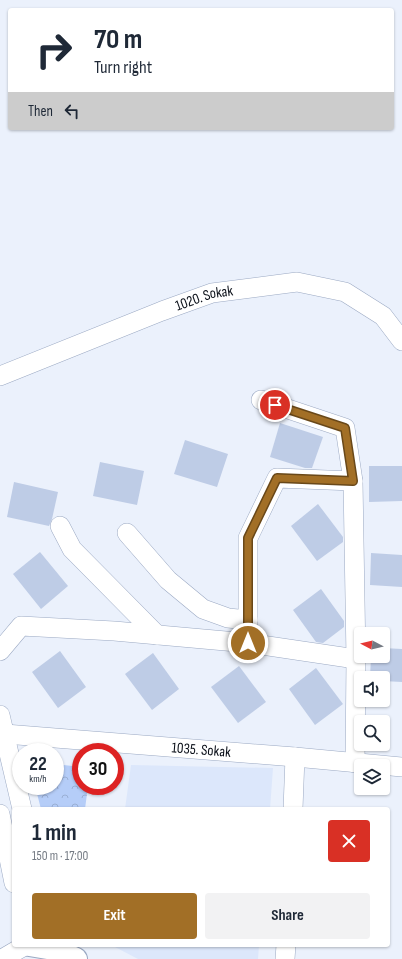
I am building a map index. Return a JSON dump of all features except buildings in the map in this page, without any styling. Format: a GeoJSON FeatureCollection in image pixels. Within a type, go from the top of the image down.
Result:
{"type":"FeatureCollection","features":[{"type":"Feature","properties":{"kind":"main road"},"geometry":{"type":"LineString","coordinates":[[27,947],[29,959]]}},
{"type":"Feature","properties":{"kind":"main road"},"geometry":{"type":"LineString","coordinates":[[36,947],[54,951],[76,959]]}},
{"type":"Feature","properties":{"kind":"street","name":"1020. Sokak"},"geometry":{"type":"LineString","coordinates":[[0,376],[162,311],[212,293],[297,282],[344,292],[383,316],[402,341]]}},
{"type":"Feature","properties":{"kind":"street"},"geometry":{"type":"LineString","coordinates":[[261,400],[345,428],[353,481],[355,627]]}},
{"type":"Feature","properties":{"kind":"street"},"geometry":{"type":"LineString","coordinates":[[248,643],[248,538],[277,478],[353,481]]}},
{"type":"Feature","properties":{"kind":"street"},"geometry":{"type":"LineString","coordinates":[[60,526],[72,549],[156,635]]}},
{"type":"Feature","properties":{"kind":"street"},"geometry":{"type":"LineString","coordinates":[[127,533],[168,580],[203,609],[228,618],[248,620]]}},
{"type":"Feature","properties":{"kind":"street"},"geometry":{"type":"LineString","coordinates":[[0,651],[20,626],[114,631],[248,643],[354,659]]}},
{"type":"Feature","properties":{"kind":"street"},"geometry":{"type":"LineString","coordinates":[[355,759],[356,663]]}},
{"type":"Feature","properties":{"kind":"street"},"geometry":{"type":"LineString","coordinates":[[0,715],[3,735],[21,807]]}},
{"type":"Feature","properties":{"kind":"street","name":"1035. Sokak"},"geometry":{"type":"LineString","coordinates":[[3,735],[354,762]]}},
{"type":"Feature","properties":{"kind":"street"},"geometry":{"type":"LineString","coordinates":[[293,807],[295,757]]}},
{"type":"Feature","properties":{"kind":"street","name":"1035. Sokak"},"geometry":{"type":"LineString","coordinates":[[390,766],[402,767]]}},
{"type":"Feature","properties":{"kind":"street"},"geometry":{"type":"LineString","coordinates":[[0,814],[12,873]]}},
{"type":"Feature","properties":{"kind":"street"},"geometry":{"type":"LineString","coordinates":[[2,959],[23,947]]}},
{"type":"Feature","properties":{"kind":"street"},"geometry":{"type":"LineString","coordinates":[[285,959],[286,947]]}},
{"type":"Feature","properties":{"kind":"shaded area"},"geometry":{"type":"Polygon","coordinates":[[[131,765],[273,768],[270,807],[125,807],[131,765]]]}},
{"type":"Feature","properties":{"kind":"shaded area"},"geometry":{"type":"Polygon","coordinates":[[[115,947],[259,947],[258,959],[138,959],[115,947]]]}},
{"type":"Feature","properties":{"kind":"green space"},"geometry":{"type":"Polygon","coordinates":[[[64,765],[72,766],[72,795],[87,795],[85,807],[40,807],[37,795],[64,795],[64,765]]]}},
{"type":"Feature","properties":{"kind":"route"},"geometry":{"type":"LineString","coordinates":[[248,643],[248,538],[277,478],[353,481],[345,428],[275,405]]}}]}
